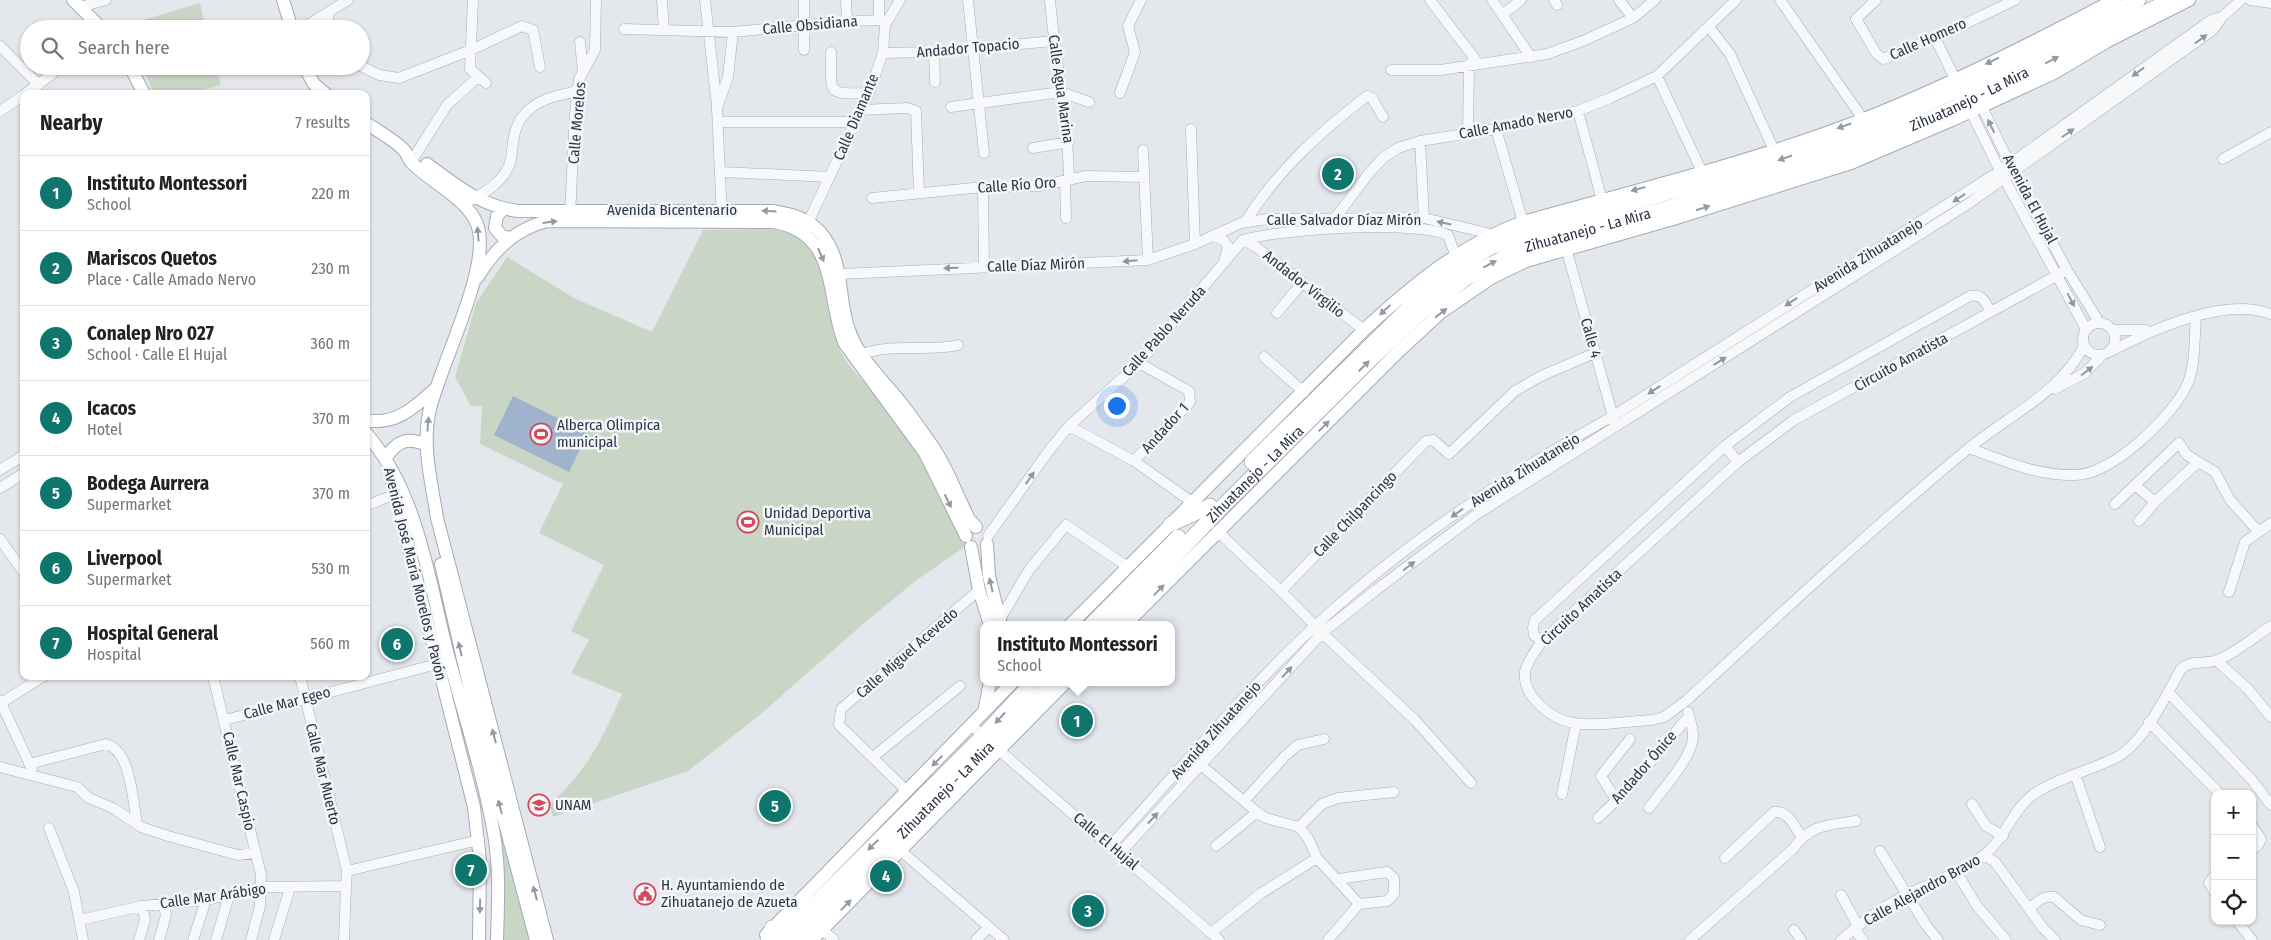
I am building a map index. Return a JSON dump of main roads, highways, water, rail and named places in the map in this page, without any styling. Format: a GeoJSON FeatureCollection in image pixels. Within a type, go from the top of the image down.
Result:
{"type":"FeatureCollection","features":[{"type":"Feature","properties":{"kind":"highway","name":"Zihuatanejo - La Mira"},"geometry":{"type":"LineString","coordinates":[[1095,621],[1384,330],[1430,287],[1466,262],[1491,248],[1539,230],[1776,161],[1870,129],[1969,92],[2138,0]]}},
{"type":"Feature","properties":{"kind":"highway","name":"Zihuatanejo - La Mira"},"geometry":{"type":"LineString","coordinates":[[1113,621],[1219,510],[1372,358],[1422,311],[1466,278],[1523,248],[1671,213],[1833,158],[1969,92],[2171,0]]}},
{"type":"Feature","properties":{"kind":"highway"},"geometry":{"type":"LineString","coordinates":[[1171,524],[1210,506]]}},
{"type":"Feature","properties":{"kind":"highway","name":"Zihuatanejo - La Mira"},"geometry":{"type":"LineString","coordinates":[[773,936],[1042,688]]}},
{"type":"Feature","properties":{"kind":"highway","name":"Zihuatanejo - La Mira"},"geometry":{"type":"LineString","coordinates":[[796,940],[936,807],[986,739]]}},
{"type":"Feature","properties":{"kind":"main road"},"geometry":{"type":"LineString","coordinates":[[283,0],[289,20]]}},
{"type":"Feature","properties":{"kind":"main road"},"geometry":{"type":"LineString","coordinates":[[1969,92],[2114,0]]}},
{"type":"Feature","properties":{"kind":"main road"},"geometry":{"type":"LineString","coordinates":[[1074,621],[1400,295],[1456,254],[1491,234],[1523,222],[1774,150],[1863,119],[2054,73],[2106,42],[2190,0]]}},
{"type":"Feature","properties":{"kind":"main road"},"geometry":{"type":"LineString","coordinates":[[77,4],[93,20]]}},
{"type":"Feature","properties":{"kind":"main road"},"geometry":{"type":"LineString","coordinates":[[134,75],[142,90]]}},
{"type":"Feature","properties":{"kind":"main road"},"geometry":{"type":"LineString","coordinates":[[309,75],[314,84],[321,90]]}},
{"type":"Feature","properties":{"kind":"main road","name":"Avenida Bicentenario"},"geometry":{"type":"LineString","coordinates":[[370,126],[475,199],[504,209],[570,215],[723,216],[772,211],[791,215],[806,227],[821,233],[829,245],[840,274],[846,320],[858,357]]}},
{"type":"Feature","properties":{"kind":"main road"},"geometry":{"type":"LineString","coordinates":[[414,158],[462,204],[477,223],[479,255],[475,283],[435,389],[429,414],[427,445],[429,468],[437,518],[540,940]]}},
{"type":"Feature","properties":{"kind":"main road"},"geometry":{"type":"LineString","coordinates":[[504,209],[497,216],[495,228],[502,236],[515,235],[522,220],[518,211]]}},
{"type":"Feature","properties":{"kind":"main road"},"geometry":{"type":"LineString","coordinates":[[1129,621],[1217,531],[1440,313],[1491,278],[1526,261],[1671,213]]}},
{"type":"Feature","properties":{"kind":"main road","name":"Avenida Bicentenario"},"geometry":{"type":"LineString","coordinates":[[475,283],[486,264],[515,235],[547,221],[570,215]]}},
{"type":"Feature","properties":{"kind":"main road"},"geometry":{"type":"LineString","coordinates":[[806,227],[830,275],[839,330],[930,451],[969,542],[978,590],[996,621]]}},
{"type":"Feature","properties":{"kind":"main road"},"geometry":{"type":"LineString","coordinates":[[370,421],[392,420],[410,411],[435,389]]}},
{"type":"Feature","properties":{"kind":"main road"},"geometry":{"type":"LineString","coordinates":[[370,438],[386,458],[392,447],[400,441],[410,439],[427,445]]}},
{"type":"Feature","properties":{"kind":"main road","name":"Avenida José María Morelos y Pavón"},"geometry":{"type":"LineString","coordinates":[[386,458],[400,493],[471,733],[494,836],[498,899],[497,940]]}},
{"type":"Feature","properties":{"kind":"main road"},"geometry":{"type":"LineString","coordinates":[[942,478],[969,519],[976,527],[984,530],[987,540],[989,576],[997,621]]}},
{"type":"Feature","properties":{"kind":"main road","name":"Avenida José María Morelos y Pavón"},"geometry":{"type":"LineString","coordinates":[[400,493],[437,664],[474,807],[479,840],[479,940]]}},
{"type":"Feature","properties":{"kind":"main road"},"geometry":{"type":"LineString","coordinates":[[969,542],[970,530],[976,527]]}},
{"type":"Feature","properties":{"kind":"main road"},"geometry":{"type":"LineString","coordinates":[[969,542],[980,549],[987,540]]}},
{"type":"Feature","properties":{"kind":"main road"},"geometry":{"type":"LineString","coordinates":[[761,940],[773,936],[907,791],[986,739],[983,714],[989,686]]}},
{"type":"Feature","properties":{"kind":"main road"},"geometry":{"type":"LineString","coordinates":[[983,714],[1009,686]]}},
{"type":"Feature","properties":{"kind":"main road"},"geometry":{"type":"LineString","coordinates":[[456,738],[471,733]]}},
{"type":"Feature","properties":{"kind":"main road"},"geometry":{"type":"LineString","coordinates":[[812,940],[900,850],[936,807]]}},
{"type":"Feature","properties":{"kind":"water","name":"Alberca Olimpica municipal"},"geometry":{"type":"Polygon","coordinates":[[[513,396],[588,433],[569,472],[494,435],[513,396]]]}},
{"type":"Feature","properties":{"kind":"place","name":"Mariscos Quetos"},"geometry":{"type":"Point","coordinates":[1338,174]}},
{"type":"Feature","properties":{"kind":"place","name":"Alberca Olimpica municipal"},"geometry":{"type":"Point","coordinates":[541,434]}},
{"type":"Feature","properties":{"kind":"place","name":"Unidad Deportiva Municipal"},"geometry":{"type":"Point","coordinates":[748,522]}},
{"type":"Feature","properties":{"kind":"place","name":"Liverpool"},"geometry":{"type":"Point","coordinates":[397,644]}},
{"type":"Feature","properties":{"kind":"place","name":"Instituto Montessori"},"geometry":{"type":"Point","coordinates":[1077,721]}},
{"type":"Feature","properties":{"kind":"place","name":"UNAM"},"geometry":{"type":"Point","coordinates":[539,805]}},
{"type":"Feature","properties":{"kind":"place","name":"Bodega Aurrera"},"geometry":{"type":"Point","coordinates":[775,806]}},
{"type":"Feature","properties":{"kind":"place","name":"Hospital General"},"geometry":{"type":"Point","coordinates":[471,870]}},
{"type":"Feature","properties":{"kind":"place","name":"Icacos"},"geometry":{"type":"Point","coordinates":[886,876]}},
{"type":"Feature","properties":{"kind":"place","name":"H. Ayuntamiendo de Zihuatanejo de Azueta"},"geometry":{"type":"Point","coordinates":[645,894]}},
{"type":"Feature","properties":{"kind":"place","name":"Conalep Nro 027"},"geometry":{"type":"Point","coordinates":[1088,911]}}]}
